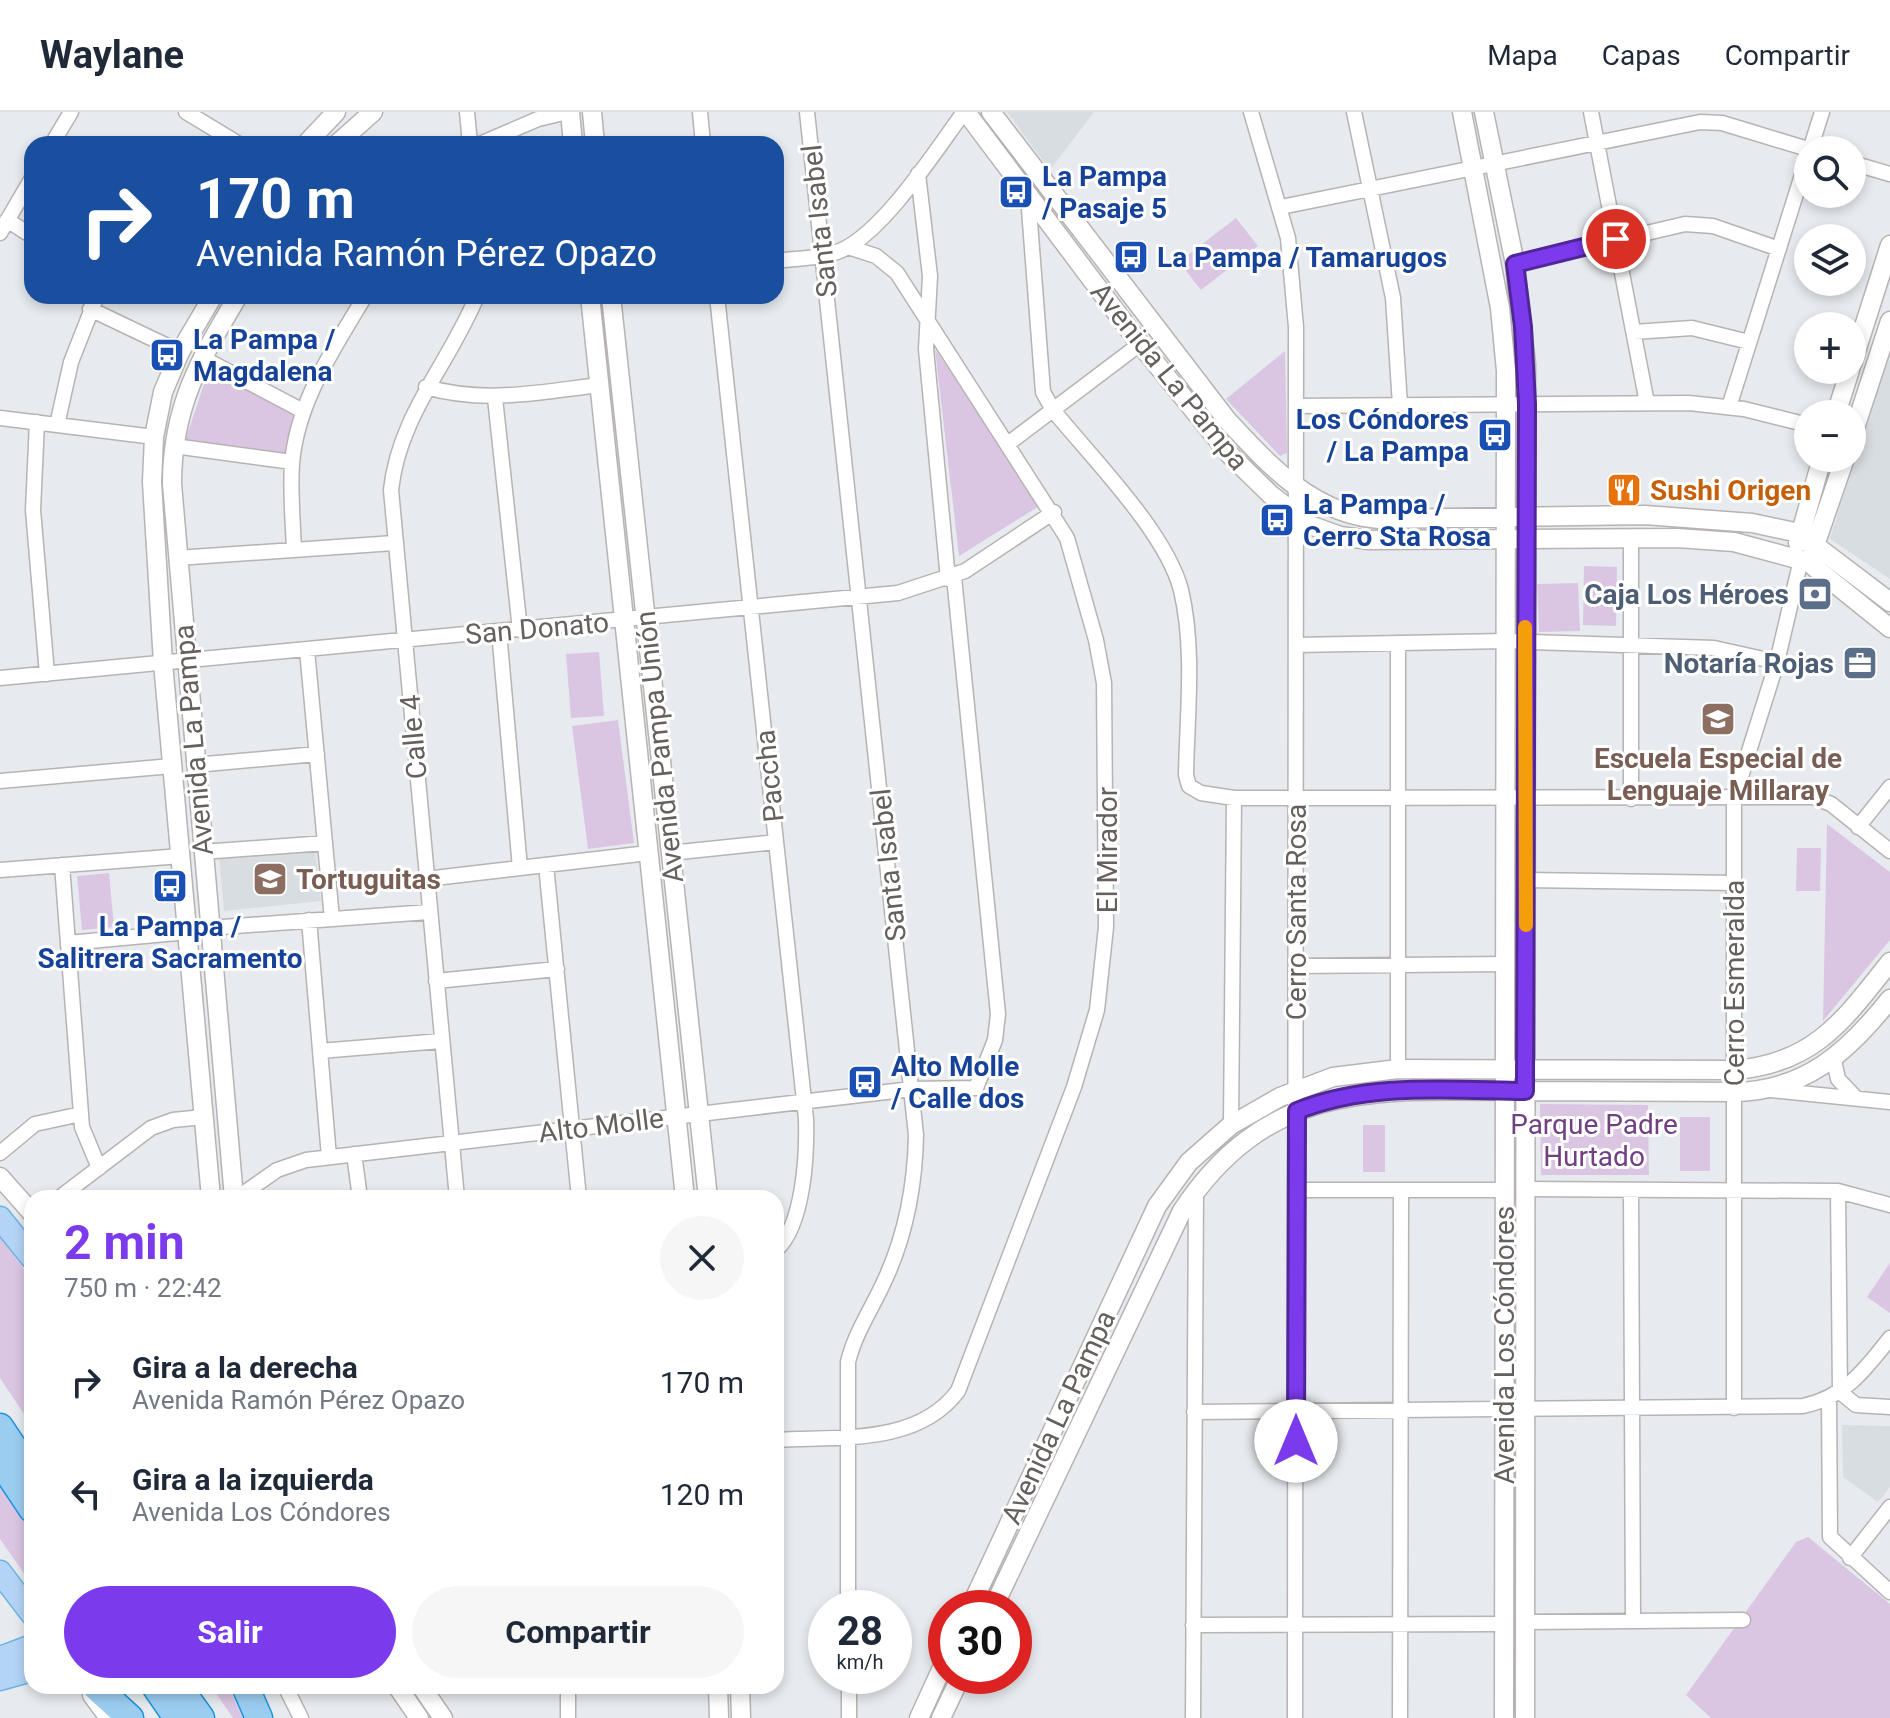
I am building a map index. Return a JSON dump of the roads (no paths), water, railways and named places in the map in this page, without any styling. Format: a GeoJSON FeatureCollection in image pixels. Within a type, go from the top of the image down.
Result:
{"type":"FeatureCollection","features":[{"type":"Feature","properties":{"kind":"highway"},"geometry":{"type":"LineString","coordinates":[[0,1427],[24,1463]]}},
{"type":"Feature","properties":{"kind":"highway"},"geometry":{"type":"LineString","coordinates":[[0,1461],[24,1497]]}},
{"type":"Feature","properties":{"kind":"highway"},"geometry":{"type":"LineString","coordinates":[[104,1694],[130,1718]]}},
{"type":"Feature","properties":{"kind":"highway"},"geometry":{"type":"LineString","coordinates":[[160,1694],[177,1718]]}},
{"type":"Feature","properties":{"kind":"highway"},"geometry":{"type":"LineString","coordinates":[[184,1694],[201,1718]]}},
{"type":"Feature","properties":{"kind":"highway"},"geometry":{"type":"LineString","coordinates":[[248,1694],[259,1718]]}},
{"type":"Feature","properties":{"kind":"main road"},"geometry":{"type":"LineString","coordinates":[[0,1218],[24,1248]]}},
{"type":"Feature","properties":{"kind":"main road"},"geometry":{"type":"LineString","coordinates":[[0,1572],[24,1604]]}},
{"type":"Feature","properties":{"kind":"main road"},"geometry":{"type":"LineString","coordinates":[[0,1658],[24,1649]]}},
{"type":"Feature","properties":{"kind":"main road"},"geometry":{"type":"LineString","coordinates":[[0,1679],[24,1672]]}},
{"type":"Feature","properties":{"kind":"street"},"geometry":{"type":"LineString","coordinates":[[57,136],[71,112]]}},
{"type":"Feature","properties":{"kind":"street"},"geometry":{"type":"LineString","coordinates":[[186,112],[205,116],[229,136]]}},
{"type":"Feature","properties":{"kind":"street"},"geometry":{"type":"LineString","coordinates":[[314,136],[336,112]]}},
{"type":"Feature","properties":{"kind":"street"},"geometry":{"type":"LineString","coordinates":[[346,136],[373,112]]}},
{"type":"Feature","properties":{"kind":"street"},"geometry":{"type":"LineString","coordinates":[[467,112],[469,136]]}},
{"type":"Feature","properties":{"kind":"street"},"geometry":{"type":"LineString","coordinates":[[499,136],[538,119],[569,112],[572,136]]}},
{"type":"Feature","properties":{"kind":"street"},"geometry":{"type":"LineString","coordinates":[[592,112],[594,136]]}},
{"type":"Feature","properties":{"kind":"street"},"geometry":{"type":"LineString","coordinates":[[700,112],[702,136]]}},
{"type":"Feature","properties":{"kind":"street","name":"Santa Isabel"},"geometry":{"type":"LineString","coordinates":[[807,112],[912,1089],[916,1158],[910,1203],[891,1267],[851,1350],[846,1435],[848,1590]]}},
{"type":"Feature","properties":{"kind":"street"},"geometry":{"type":"LineString","coordinates":[[784,260],[822,256],[848,247],[884,215],[965,112]]}},
{"type":"Feature","properties":{"kind":"street","name":"Avenida La Pampa"},"geometry":{"type":"LineString","coordinates":[[965,112],[1140,344],[1230,455],[1296,516],[1328,532],[1369,540],[1715,539],[1801,562],[1888,624]]}},
{"type":"Feature","properties":{"kind":"street","name":"Avenida La Pampa"},"geometry":{"type":"LineString","coordinates":[[991,112],[1207,396],[1248,443],[1295,485],[1331,509],[1359,517],[1676,516],[1729,520],[1799,533],[1890,602]]}},
{"type":"Feature","properties":{"kind":"street","name":"Cerro Santa Rosa"},"geometry":{"type":"LineString","coordinates":[[1251,112],[1281,207],[1295,298],[1295,1718]]}},
{"type":"Feature","properties":{"kind":"street"},"geometry":{"type":"LineString","coordinates":[[1354,112],[1396,320],[1400,405]]}},
{"type":"Feature","properties":{"kind":"street","name":"Avenida Los Cóndores"},"geometry":{"type":"LineString","coordinates":[[1462,112],[1500,308],[1507,405],[1504,1718]]}},
{"type":"Feature","properties":{"kind":"street","name":"Avenida Los Cóndores"},"geometry":{"type":"LineString","coordinates":[[1484,112],[1515,264],[1523,327],[1527,404],[1525,1718]]}},
{"type":"Feature","properties":{"kind":"street"},"geometry":{"type":"LineString","coordinates":[[1591,112],[1647,403]]}},
{"type":"Feature","properties":{"kind":"street"},"geometry":{"type":"LineString","coordinates":[[1815,136],[1822,112]]}},
{"type":"Feature","properties":{"kind":"street"},"geometry":{"type":"LineString","coordinates":[[1281,207],[1712,122],[1794,145]]}},
{"type":"Feature","properties":{"kind":"street"},"geometry":{"type":"LineString","coordinates":[[1866,167],[1890,174]]}},
{"type":"Feature","properties":{"kind":"street"},"geometry":{"type":"LineString","coordinates":[[918,174],[930,276],[926,349],[951,578]]}},
{"type":"Feature","properties":{"kind":"street"},"geometry":{"type":"LineString","coordinates":[[24,192],[4,226],[24,233]]}},
{"type":"Feature","properties":{"kind":"street"},"geometry":{"type":"LineString","coordinates":[[1028,196],[1043,392],[1053,410],[1148,526],[1180,587],[1188,631],[1186,775],[1189,786],[1201,793],[1234,798],[1813,797],[1831,804],[1890,851]]}},
{"type":"Feature","properties":{"kind":"street"},"geometry":{"type":"LineString","coordinates":[[1729,407],[1794,201]]}},
{"type":"Feature","properties":{"kind":"street"},"geometry":{"type":"LineString","coordinates":[[1515,264],[1616,239],[1698,224],[1779,249]]}},
{"type":"Feature","properties":{"kind":"street"},"geometry":{"type":"LineString","coordinates":[[1866,320],[1890,245]]}},
{"type":"Feature","properties":{"kind":"street","name":"El Mirador"},"geometry":{"type":"LineString","coordinates":[[784,1439],[888,1432],[916,1425],[936,1415],[958,1391],[1074,1087],[1097,1010],[1106,927],[1106,704],[1096,640],[1067,538],[1054,512],[891,266],[876,256],[848,247]]}},
{"type":"Feature","properties":{"kind":"street"},"geometry":{"type":"LineString","coordinates":[[57,425],[71,362],[94,304]]}},
{"type":"Feature","properties":{"kind":"street"},"geometry":{"type":"LineString","coordinates":[[96,304],[180,352]]}},
{"type":"Feature","properties":{"kind":"street","name":"Avenida La Pampa"},"geometry":{"type":"LineString","coordinates":[[208,304],[180,352],[163,392],[154,437],[152,482],[163,663],[210,1190]]}},
{"type":"Feature","properties":{"kind":"street","name":"Avenida La Pampa"},"geometry":{"type":"LineString","coordinates":[[233,304],[201,357],[183,398],[174,446],[172,493],[234,1190]]}},
{"type":"Feature","properties":{"kind":"street"},"geometry":{"type":"LineString","coordinates":[[294,550],[292,462],[303,411],[315,383],[360,304]]}},
{"type":"Feature","properties":{"kind":"street","name":"Calle 4"},"geometry":{"type":"LineString","coordinates":[[456,1190],[391,490],[396,455],[406,424],[473,304]]}},
{"type":"Feature","properties":{"kind":"street","name":"Avenida Pampa Unión"},"geometry":{"type":"LineString","coordinates":[[591,304],[684,1190]]}},
{"type":"Feature","properties":{"kind":"street","name":"Avenida Pampa Unión"},"geometry":{"type":"LineString","coordinates":[[612,304],[707,1190]]}},
{"type":"Feature","properties":{"kind":"street","name":"Paccha"},"geometry":{"type":"LineString","coordinates":[[718,304],[804,1102],[804,1172],[796,1208],[784,1235]]}},
{"type":"Feature","properties":{"kind":"street"},"geometry":{"type":"LineString","coordinates":[[1864,400],[1890,321]]}},
{"type":"Feature","properties":{"kind":"street"},"geometry":{"type":"LineString","coordinates":[[1634,332],[1692,328],[1749,342]]}},
{"type":"Feature","properties":{"kind":"street"},"geometry":{"type":"LineString","coordinates":[[1009,443],[1140,344]]}},
{"type":"Feature","properties":{"kind":"street"},"geometry":{"type":"LineString","coordinates":[[201,357],[303,411]]}},
{"type":"Feature","properties":{"kind":"street"},"geometry":{"type":"LineString","coordinates":[[426,387],[462,396],[495,398],[599,385]]}},
{"type":"Feature","properties":{"kind":"street"},"geometry":{"type":"LineString","coordinates":[[495,398],[520,630]]}},
{"type":"Feature","properties":{"kind":"street"},"geometry":{"type":"LineString","coordinates":[[1296,406],[1647,403],[1729,407],[1794,422]]}},
{"type":"Feature","properties":{"kind":"street"},"geometry":{"type":"LineString","coordinates":[[0,418],[154,437]]}},
{"type":"Feature","properties":{"kind":"street"},"geometry":{"type":"LineString","coordinates":[[37,422],[33,510],[47,674]]}},
{"type":"Feature","properties":{"kind":"street"},"geometry":{"type":"LineString","coordinates":[[174,446],[292,462]]}},
{"type":"Feature","properties":{"kind":"street","name":"Cerro Esmeralda"},"geometry":{"type":"LineString","coordinates":[[1734,1408],[1734,799],[1777,662],[1801,562],[1799,533],[1818,472]]}},
{"type":"Feature","properties":{"kind":"street","name":"Cerro Esmeralda"},"geometry":{"type":"LineString","coordinates":[[1801,562],[1817,544],[1840,472]]}},
{"type":"Feature","properties":{"kind":"street","name":"San Donato"},"geometry":{"type":"LineString","coordinates":[[0,678],[898,593],[951,578],[1054,512]]}},
{"type":"Feature","properties":{"kind":"street"},"geometry":{"type":"LineString","coordinates":[[1631,538],[1631,799]]}},
{"type":"Feature","properties":{"kind":"street"},"geometry":{"type":"LineString","coordinates":[[177,558],[394,543]]}},
{"type":"Feature","properties":{"kind":"street","name":"Alto Molle"},"geometry":{"type":"LineString","coordinates":[[248,1190],[286,1166],[329,1157],[912,1089],[976,1088],[995,1040],[998,1014],[951,578]]}},
{"type":"Feature","properties":{"kind":"street"},"geometry":{"type":"LineString","coordinates":[[499,632],[520,868]]}},
{"type":"Feature","properties":{"kind":"street"},"geometry":{"type":"LineString","coordinates":[[1296,645],[1505,641],[1631,645],[1724,649],[1777,662]]}},
{"type":"Feature","properties":{"kind":"street"},"geometry":{"type":"LineString","coordinates":[[1398,643],[1398,1069]]}},
{"type":"Feature","properties":{"kind":"street"},"geometry":{"type":"LineString","coordinates":[[307,650],[332,919]]}},
{"type":"Feature","properties":{"kind":"street"},"geometry":{"type":"LineString","coordinates":[[195,765],[317,754]]}},
{"type":"Feature","properties":{"kind":"street"},"geometry":{"type":"LineString","coordinates":[[0,781],[172,766]]}},
{"type":"Feature","properties":{"kind":"street"},"geometry":{"type":"LineString","coordinates":[[1858,827],[1890,787]]}},
{"type":"Feature","properties":{"kind":"street"},"geometry":{"type":"LineString","coordinates":[[1231,1125],[1234,798]]}},
{"type":"Feature","properties":{"kind":"street"},"geometry":{"type":"LineString","coordinates":[[670,853],[776,842]]}},
{"type":"Feature","properties":{"kind":"street"},"geometry":{"type":"LineString","coordinates":[[202,852],[325,843]]}},
{"type":"Feature","properties":{"kind":"street"},"geometry":{"type":"LineString","coordinates":[[426,879],[648,853]]}},
{"type":"Feature","properties":{"kind":"street"},"geometry":{"type":"LineString","coordinates":[[0,870],[181,856]]}},
{"type":"Feature","properties":{"kind":"street"},"geometry":{"type":"LineString","coordinates":[[62,865],[81,1114],[85,1139],[99,1168]]}},
{"type":"Feature","properties":{"kind":"street"},"geometry":{"type":"LineString","coordinates":[[546,865],[578,1190]]}},
{"type":"Feature","properties":{"kind":"street"},"geometry":{"type":"LineString","coordinates":[[1526,880],[1734,883]]}},
{"type":"Feature","properties":{"kind":"street"},"geometry":{"type":"LineString","coordinates":[[209,928],[429,912]]}},
{"type":"Feature","properties":{"kind":"street"},"geometry":{"type":"LineString","coordinates":[[309,920],[329,1157]]}},
{"type":"Feature","properties":{"kind":"street"},"geometry":{"type":"LineString","coordinates":[[68,943],[188,932]]}},
{"type":"Feature","properties":{"kind":"street","name":"Avenida La Pampa"},"geometry":{"type":"LineString","coordinates":[[978,1590],[1147,1225],[1177,1176],[1231,1125],[1296,1090],[1352,1073],[1398,1069],[1734,1070],[1769,1065],[1816,1044],[1842,1022],[1890,962]]}},
{"type":"Feature","properties":{"kind":"street"},"geometry":{"type":"LineString","coordinates":[[1296,966],[1505,964]]}},
{"type":"Feature","properties":{"kind":"street"},"geometry":{"type":"LineString","coordinates":[[436,981],[557,969]]}},
{"type":"Feature","properties":{"kind":"street","name":"Avenida La Pampa"},"geometry":{"type":"LineString","coordinates":[[1001,1590],[1163,1244],[1196,1190],[1239,1147],[1297,1111],[1328,1100],[1378,1091],[1765,1090],[1801,1079],[1834,1060],[1858,1039],[1890,999]]}},
{"type":"Feature","properties":{"kind":"street"},"geometry":{"type":"LineString","coordinates":[[320,1051],[441,1041]]}},
{"type":"Feature","properties":{"kind":"street"},"geometry":{"type":"LineString","coordinates":[[1834,1060],[1838,1079],[1856,1097]]}},
{"type":"Feature","properties":{"kind":"street"},"geometry":{"type":"LineString","coordinates":[[1765,1090],[1890,1102]]}},
{"type":"Feature","properties":{"kind":"street"},"geometry":{"type":"LineString","coordinates":[[0,1153],[35,1124],[81,1114]]}},
{"type":"Feature","properties":{"kind":"street"},"geometry":{"type":"LineString","coordinates":[[70,1190],[158,1124],[204,1117]]}},
{"type":"Feature","properties":{"kind":"street"},"geometry":{"type":"LineString","coordinates":[[354,1154],[359,1190]]}},
{"type":"Feature","properties":{"kind":"street"},"geometry":{"type":"LineString","coordinates":[[0,1177],[24,1204]]}},
{"type":"Feature","properties":{"kind":"street"},"geometry":{"type":"LineString","coordinates":[[1525,1189],[1838,1191],[1890,1205]]}},
{"type":"Feature","properties":{"kind":"street"},"geometry":{"type":"LineString","coordinates":[[1193,1718],[1196,1190]]}},
{"type":"Feature","properties":{"kind":"street"},"geometry":{"type":"LineString","coordinates":[[1296,1190],[1504,1190]]}},
{"type":"Feature","properties":{"kind":"street"},"geometry":{"type":"LineString","coordinates":[[1400,1718],[1401,1190]]}},
{"type":"Feature","properties":{"kind":"street"},"geometry":{"type":"LineString","coordinates":[[1631,1190],[1633,1621]]}},
{"type":"Feature","properties":{"kind":"street"},"geometry":{"type":"LineString","coordinates":[[1838,1191],[1830,1537],[1890,1592]]}},
{"type":"Feature","properties":{"kind":"street"},"geometry":{"type":"LineString","coordinates":[[1194,1412],[1790,1407],[1834,1395],[1863,1372],[1890,1338]]}},
{"type":"Feature","properties":{"kind":"street"},"geometry":{"type":"LineString","coordinates":[[1834,1395],[1856,1405],[1890,1407]]}},
{"type":"Feature","properties":{"kind":"street"},"geometry":{"type":"LineString","coordinates":[[1850,1558],[1890,1507]]}},
{"type":"Feature","properties":{"kind":"street"},"geometry":{"type":"LineString","coordinates":[[1525,1622],[1743,1620]]}},
{"type":"Feature","properties":{"kind":"street"},"geometry":{"type":"LineString","coordinates":[[1193,1625],[1504,1624]]}},
{"type":"Feature","properties":{"kind":"street"},"geometry":{"type":"LineString","coordinates":[[91,1694],[109,1718]]}},
{"type":"Feature","properties":{"kind":"street"},"geometry":{"type":"LineString","coordinates":[[289,1694],[301,1718]]}},
{"type":"Feature","properties":{"kind":"street"},"geometry":{"type":"LineString","coordinates":[[402,1694],[419,1718]]}},
{"type":"Feature","properties":{"kind":"street"},"geometry":{"type":"LineString","coordinates":[[426,1694],[443,1718]]}},
{"type":"Feature","properties":{"kind":"street"},"geometry":{"type":"LineString","coordinates":[[568,1694],[568,1718]]}},
{"type":"Feature","properties":{"kind":"street"},"geometry":{"type":"LineString","coordinates":[[718,1694],[719,1718]]}},
{"type":"Feature","properties":{"kind":"street"},"geometry":{"type":"LineString","coordinates":[[740,1694],[741,1718]]}},
{"type":"Feature","properties":{"kind":"street"},"geometry":{"type":"LineString","coordinates":[[849,1694],[849,1718]]}},
{"type":"Feature","properties":{"kind":"street"},"geometry":{"type":"LineString","coordinates":[[919,1718],[930,1694]]}},
{"type":"Feature","properties":{"kind":"street"},"geometry":{"type":"LineString","coordinates":[[941,1718],[952,1694]]}},
{"type":"Feature","properties":{"kind":"place","name":"La Pampa / Pasaje 5"},"geometry":{"type":"Point","coordinates":[1016,192]}},
{"type":"Feature","properties":{"kind":"place","name":"La Pampa / Tamarugos"},"geometry":{"type":"Point","coordinates":[1131,257]}},
{"type":"Feature","properties":{"kind":"place","name":"La Pampa / Magdalena"},"geometry":{"type":"Point","coordinates":[167,355]}},
{"type":"Feature","properties":{"kind":"place","name":"Los Cóndores / La Pampa"},"geometry":{"type":"Point","coordinates":[1495,435]}},
{"type":"Feature","properties":{"kind":"place","name":"Sushi Origen"},"geometry":{"type":"Point","coordinates":[1624,490]}},
{"type":"Feature","properties":{"kind":"place","name":"La Pampa / Cerro Sta Rosa"},"geometry":{"type":"Point","coordinates":[1277,520]}},
{"type":"Feature","properties":{"kind":"place","name":"Caja Los Héroes"},"geometry":{"type":"Point","coordinates":[1815,594]}},
{"type":"Feature","properties":{"kind":"place","name":"Notaría Rojas"},"geometry":{"type":"Point","coordinates":[1860,663]}},
{"type":"Feature","properties":{"kind":"place","name":"Escuela Especial de Lenguaje Millaray"},"geometry":{"type":"Point","coordinates":[1718,719]}},
{"type":"Feature","properties":{"kind":"place","name":"Tortuguitas"},"geometry":{"type":"Point","coordinates":[270,879]}},
{"type":"Feature","properties":{"kind":"place","name":"La Pampa / Salitrera Sacramento"},"geometry":{"type":"Point","coordinates":[170,886]}},
{"type":"Feature","properties":{"kind":"place","name":"Alto Molle / Calle dos"},"geometry":{"type":"Point","coordinates":[865,1082]}},
{"type":"Feature","properties":{"kind":"park label","name":"Parque Padre Hurtado"},"geometry":{"type":"Point","coordinates":[1594,1140]}}]}
